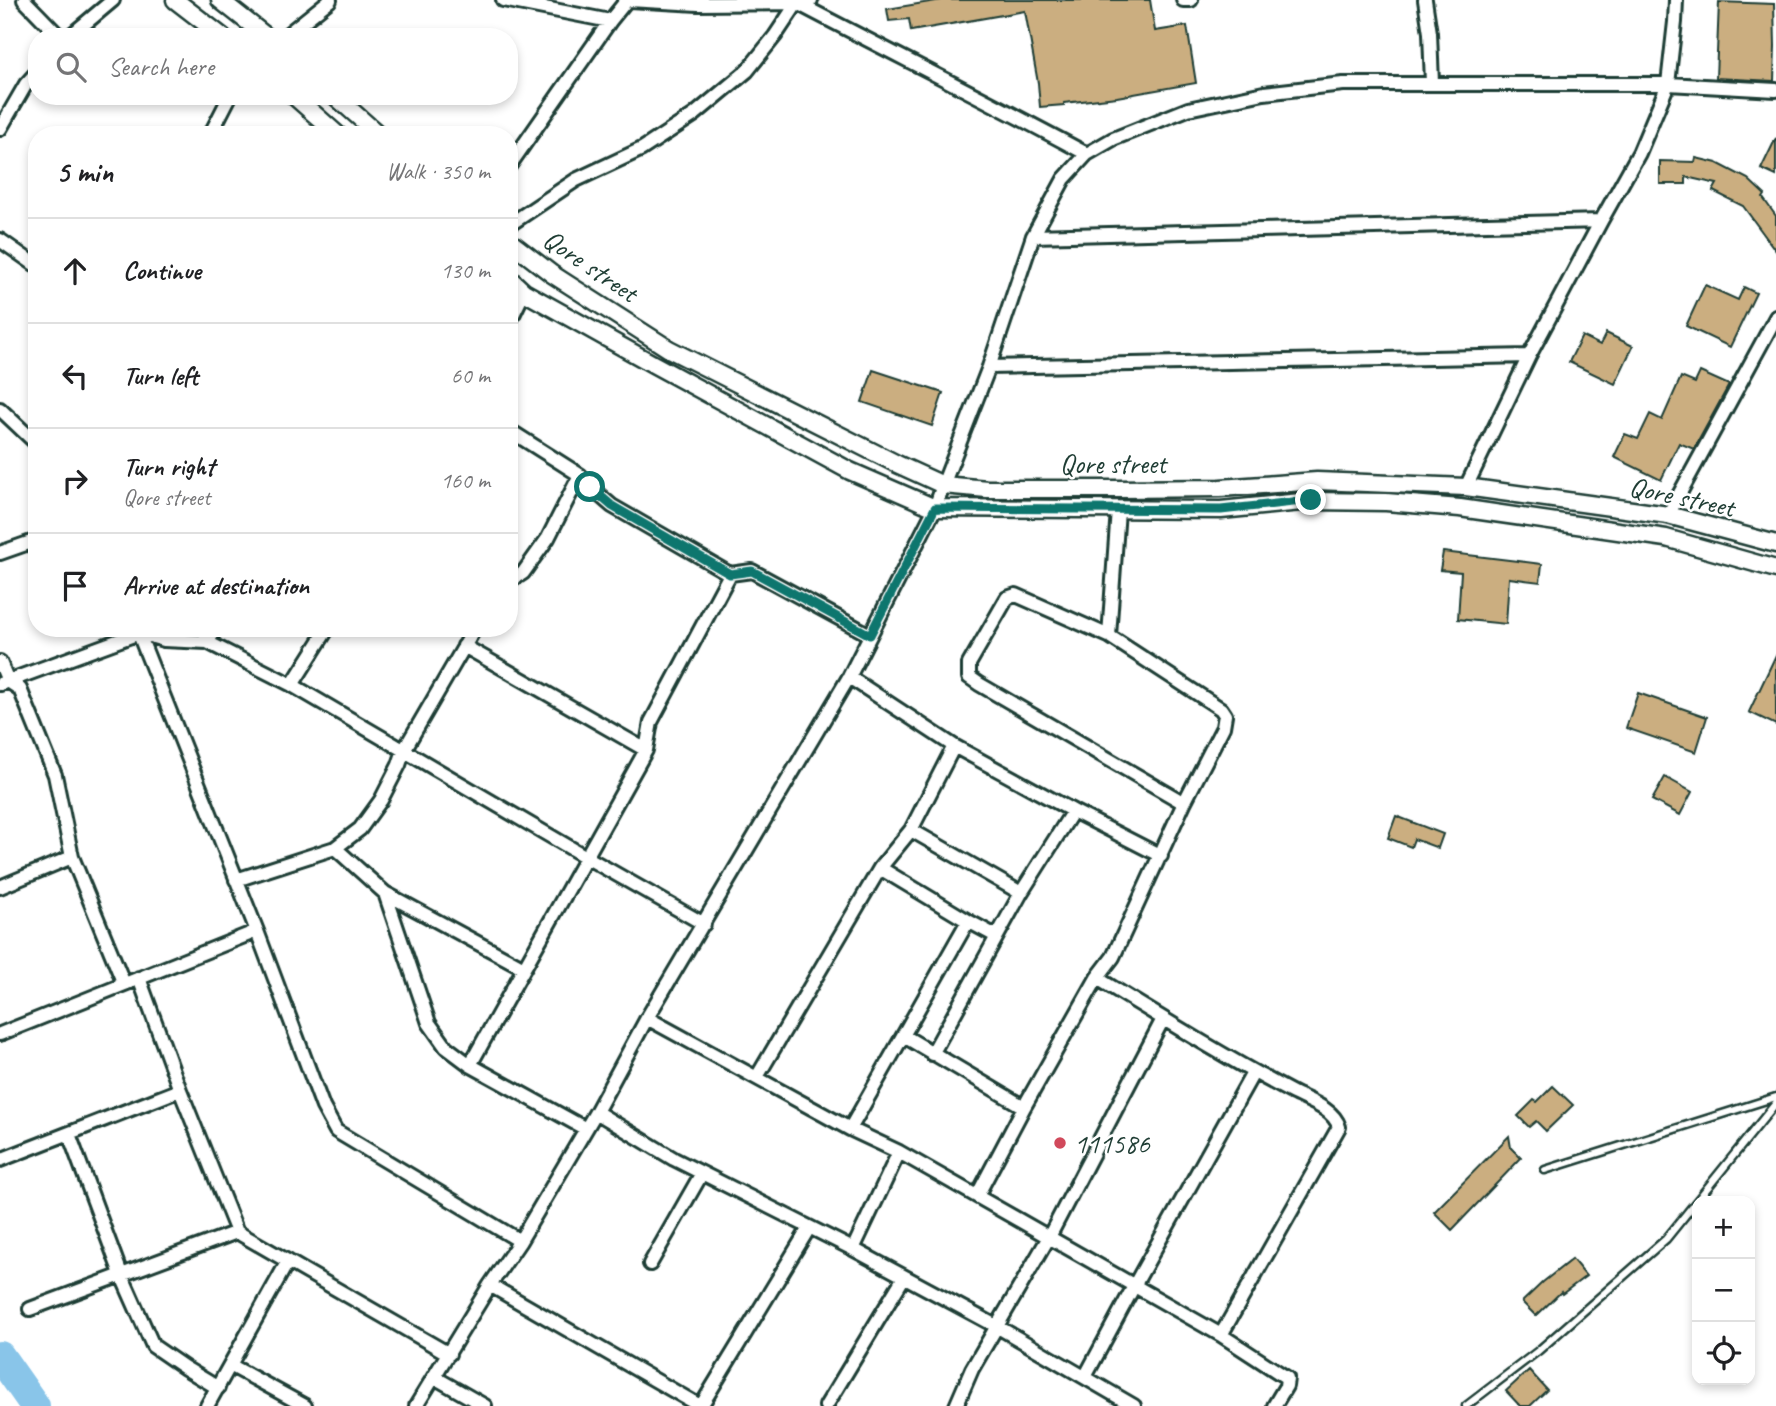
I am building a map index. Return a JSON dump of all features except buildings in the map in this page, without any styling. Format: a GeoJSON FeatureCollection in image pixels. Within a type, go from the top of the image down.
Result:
{"type":"FeatureCollection","features":[{"type":"Feature","properties":{"kind":"street"},"geometry":{"type":"LineString","coordinates":[[24,0],[51,28]]}},
{"type":"Feature","properties":{"kind":"street"},"geometry":{"type":"LineString","coordinates":[[80,28],[113,0]]}},
{"type":"Feature","properties":{"kind":"street"},"geometry":{"type":"LineString","coordinates":[[175,0],[211,28]]}},
{"type":"Feature","properties":{"kind":"street"},"geometry":{"type":"LineString","coordinates":[[220,0],[256,28]]}},
{"type":"Feature","properties":{"kind":"street"},"geometry":{"type":"LineString","coordinates":[[292,28],[311,6],[330,0]]}},
{"type":"Feature","properties":{"kind":"street"},"geometry":{"type":"LineString","coordinates":[[503,0],[610,21]]}},
{"type":"Feature","properties":{"kind":"street"},"geometry":{"type":"LineString","coordinates":[[518,153],[610,21],[628,0],[698,4],[797,3],[811,0]]}},
{"type":"Feature","properties":{"kind":"street"},"geometry":{"type":"LineString","coordinates":[[1183,0],[1191,0]]}},
{"type":"Feature","properties":{"kind":"street"},"geometry":{"type":"LineString","coordinates":[[1425,0],[1430,33],[1432,83]]}},
{"type":"Feature","properties":{"kind":"street"},"geometry":{"type":"LineString","coordinates":[[1466,487],[1529,356],[1639,153],[1668,84],[1676,0]]}},
{"type":"Feature","properties":{"kind":"street"},"geometry":{"type":"LineString","coordinates":[[797,3],[999,106],[1087,155]]}},
{"type":"Feature","properties":{"kind":"street"},"geometry":{"type":"LineString","coordinates":[[518,219],[576,180],[642,149],[694,115],[747,71],[797,3]]}},
{"type":"Feature","properties":{"kind":"street"},"geometry":{"type":"LineString","coordinates":[[0,130],[28,82]]}},
{"type":"Feature","properties":{"kind":"street"},"geometry":{"type":"LineString","coordinates":[[416,1406],[489,1285],[520,1241],[849,677],[935,508],[989,367],[1033,236],[1063,179],[1087,155],[1113,139],[1188,109],[1264,93],[1343,84],[1668,84],[1776,90]]}},
{"type":"Feature","properties":{"kind":"street"},"geometry":{"type":"LineString","coordinates":[[215,126],[225,105]]}},
{"type":"Feature","properties":{"kind":"street"},"geometry":{"type":"LineString","coordinates":[[305,105],[328,126]]}},
{"type":"Feature","properties":{"kind":"street"},"geometry":{"type":"LineString","coordinates":[[345,105],[369,126]]}},
{"type":"Feature","properties":{"kind":"street"},"geometry":{"type":"LineString","coordinates":[[1033,236],[1601,221]]}},
{"type":"Feature","properties":{"kind":"street"},"geometry":{"type":"LineString","coordinates":[[0,240],[28,259]]}},
{"type":"Feature","properties":{"kind":"street","name":"Qore street"},"geometry":{"type":"LineString","coordinates":[[518,248],[552,274],[669,349],[943,485],[986,489],[1144,489],[1220,488],[1317,481],[1466,487],[1668,515],[1776,544]]}},
{"type":"Feature","properties":{"kind":"street","name":"Qore street"},"geometry":{"type":"LineString","coordinates":[[518,286],[653,365],[850,471],[935,508],[1221,510],[1311,500],[1386,502],[1460,508],[1666,538],[1776,569]]}},
{"type":"Feature","properties":{"kind":"street"},"geometry":{"type":"LineString","coordinates":[[518,304],[524,292]]}},
{"type":"Feature","properties":{"kind":"street"},"geometry":{"type":"LineString","coordinates":[[1668,515],[1776,317]]}},
{"type":"Feature","properties":{"kind":"street"},"geometry":{"type":"LineString","coordinates":[[989,367],[1529,356]]}},
{"type":"Feature","properties":{"kind":"street"},"geometry":{"type":"LineString","coordinates":[[0,410],[28,436]]}},
{"type":"Feature","properties":{"kind":"street"},"geometry":{"type":"LineString","coordinates":[[518,436],[580,475],[612,506],[730,574],[752,571],[870,635]]}},
{"type":"Feature","properties":{"kind":"street"},"geometry":{"type":"LineString","coordinates":[[518,576],[548,538],[580,475]]}},
{"type":"Feature","properties":{"kind":"street"},"geometry":{"type":"LineString","coordinates":[[1109,636],[1118,510]]}},
{"type":"Feature","properties":{"kind":"street"},"geometry":{"type":"LineString","coordinates":[[0,553],[28,543]]}},
{"type":"Feature","properties":{"kind":"street"},"geometry":{"type":"LineString","coordinates":[[470,1065],[646,750],[652,722],[730,574]]}},
{"type":"Feature","properties":{"kind":"street"},"geometry":{"type":"LineString","coordinates":[[977,1195],[1097,978],[1113,957],[1184,803],[1223,727],[1226,715],[1221,709],[1109,636],[1016,595],[1007,598],[970,664],[969,677],[1184,803]]}},
{"type":"Feature","properties":{"kind":"street"},"geometry":{"type":"LineString","coordinates":[[4,683],[120,637]]}},
{"type":"Feature","properties":{"kind":"street"},"geometry":{"type":"LineString","coordinates":[[141,637],[323,1107],[336,1131],[520,1241]]}},
{"type":"Feature","properties":{"kind":"street"},"geometry":{"type":"LineString","coordinates":[[156,637],[164,640],[207,642],[292,685],[704,924]]}},
{"type":"Feature","properties":{"kind":"street"},"geometry":{"type":"LineString","coordinates":[[207,642],[211,637]]}},
{"type":"Feature","properties":{"kind":"street"},"geometry":{"type":"LineString","coordinates":[[292,685],[322,637]]}},
{"type":"Feature","properties":{"kind":"street"},"geometry":{"type":"LineString","coordinates":[[236,880],[335,848],[360,829],[381,800],[404,750],[470,637]]}},
{"type":"Feature","properties":{"kind":"street"},"geometry":{"type":"LineString","coordinates":[[464,646],[646,750]]}},
{"type":"Feature","properties":{"kind":"street"},"geometry":{"type":"LineString","coordinates":[[0,662],[4,683]]}},
{"type":"Feature","properties":{"kind":"street"},"geometry":{"type":"LineString","coordinates":[[849,677],[954,746],[1161,856]]}},
{"type":"Feature","properties":{"kind":"street"},"geometry":{"type":"LineString","coordinates":[[4,683],[20,689],[55,775],[72,857],[124,984]]}},
{"type":"Feature","properties":{"kind":"street"},"geometry":{"type":"LineString","coordinates":[[757,1077],[880,868],[911,830],[954,746]]}},
{"type":"Feature","properties":{"kind":"street"},"geometry":{"type":"LineString","coordinates":[[932,1054],[1021,892],[1073,811]]}},
{"type":"Feature","properties":{"kind":"street"},"geometry":{"type":"LineString","coordinates":[[911,830],[1021,892]]}},
{"type":"Feature","properties":{"kind":"street"},"geometry":{"type":"LineString","coordinates":[[335,848],[385,893],[524,968]]}},
{"type":"Feature","properties":{"kind":"street"},"geometry":{"type":"LineString","coordinates":[[0,887],[72,857]]}},
{"type":"Feature","properties":{"kind":"street"},"geometry":{"type":"LineString","coordinates":[[880,868],[996,936]]}},
{"type":"Feature","properties":{"kind":"street"},"geometry":{"type":"LineString","coordinates":[[385,893],[429,1023],[446,1047],[470,1065],[586,1129]]}},
{"type":"Feature","properties":{"kind":"street"},"geometry":{"type":"LineString","coordinates":[[850,1129],[968,921]]}},
{"type":"Feature","properties":{"kind":"street"},"geometry":{"type":"LineString","coordinates":[[0,1034],[257,931]]}},
{"type":"Feature","properties":{"kind":"street"},"geometry":{"type":"LineString","coordinates":[[139,978],[237,1232],[449,1354]]}},
{"type":"Feature","properties":{"kind":"street"},"geometry":{"type":"LineString","coordinates":[[1097,978],[1253,1073],[1327,1111],[1337,1119],[1339,1127],[1221,1335]]}},
{"type":"Feature","properties":{"kind":"street"},"geometry":{"type":"LineString","coordinates":[[648,1018],[850,1129],[900,1152],[1221,1335],[1287,1378],[1286,1386],[1274,1406]]}},
{"type":"Feature","properties":{"kind":"street"},"geometry":{"type":"LineString","coordinates":[[957,1405],[972,1369],[1049,1237],[1163,1019]]}},
{"type":"Feature","properties":{"kind":"street"},"geometry":{"type":"LineString","coordinates":[[904,1036],[1024,1107]]}},
{"type":"Feature","properties":{"kind":"street"},"geometry":{"type":"LineString","coordinates":[[1085,1377],[1253,1073]]}},
{"type":"Feature","properties":{"kind":"street"},"geometry":{"type":"LineString","coordinates":[[0,1160],[180,1090]]}},
{"type":"Feature","properties":{"kind":"street"},"geometry":{"type":"LineString","coordinates":[[596,1112],[674,1159],[853,1249],[998,1327],[1134,1406]]}},
{"type":"Feature","properties":{"kind":"street"},"geometry":{"type":"LineString","coordinates":[[69,1134],[121,1274],[153,1346],[218,1388]]}},
{"type":"Feature","properties":{"kind":"street"},"geometry":{"type":"LineString","coordinates":[[853,1249],[900,1152]]}},
{"type":"Feature","properties":{"kind":"street"},"geometry":{"type":"LineString","coordinates":[[650,1264],[702,1173]]}},
{"type":"Feature","properties":{"kind":"street"},"geometry":{"type":"LineString","coordinates":[[489,1285],[700,1406],[809,1228]]}},
{"type":"Feature","properties":{"kind":"street"},"geometry":{"type":"LineString","coordinates":[[30,1309],[237,1232]]}},
{"type":"Feature","properties":{"kind":"street"},"geometry":{"type":"LineString","coordinates":[[207,1406],[288,1261]]}},
{"type":"Feature","properties":{"kind":"street"},"geometry":{"type":"LineString","coordinates":[[826,1406],[904,1277]]}},
{"type":"Feature","properties":{"kind":"street"},"geometry":{"type":"LineString","coordinates":[[230,1365],[305,1406]]}},
{"type":"Feature","properties":{"kind":"street"},"geometry":{"type":"LineString","coordinates":[[434,1377],[485,1406]]}},
{"type":"Feature","properties":{"kind":"lane"},"geometry":{"type":"LineString","coordinates":[[1545,1170],[1776,1097]]}},
{"type":"Feature","properties":{"kind":"lane"},"geometry":{"type":"LineString","coordinates":[[1466,1406],[1538,1351],[1666,1240],[1776,1103]]}},
{"type":"Feature","properties":{"kind":"waterway"},"geometry":{"type":"LineString","coordinates":[[0,1356],[35,1406]]}},
{"type":"Feature","properties":{"kind":"place","name":"111586"},"geometry":{"type":"Point","coordinates":[1060,1143]}},
{"type":"Feature","properties":{"kind":"route"},"geometry":{"type":"LineString","coordinates":[[590,487],[612,506],[730,574],[752,571],[870,635],[935,508],[1221,510],[1311,500]]}}]}
